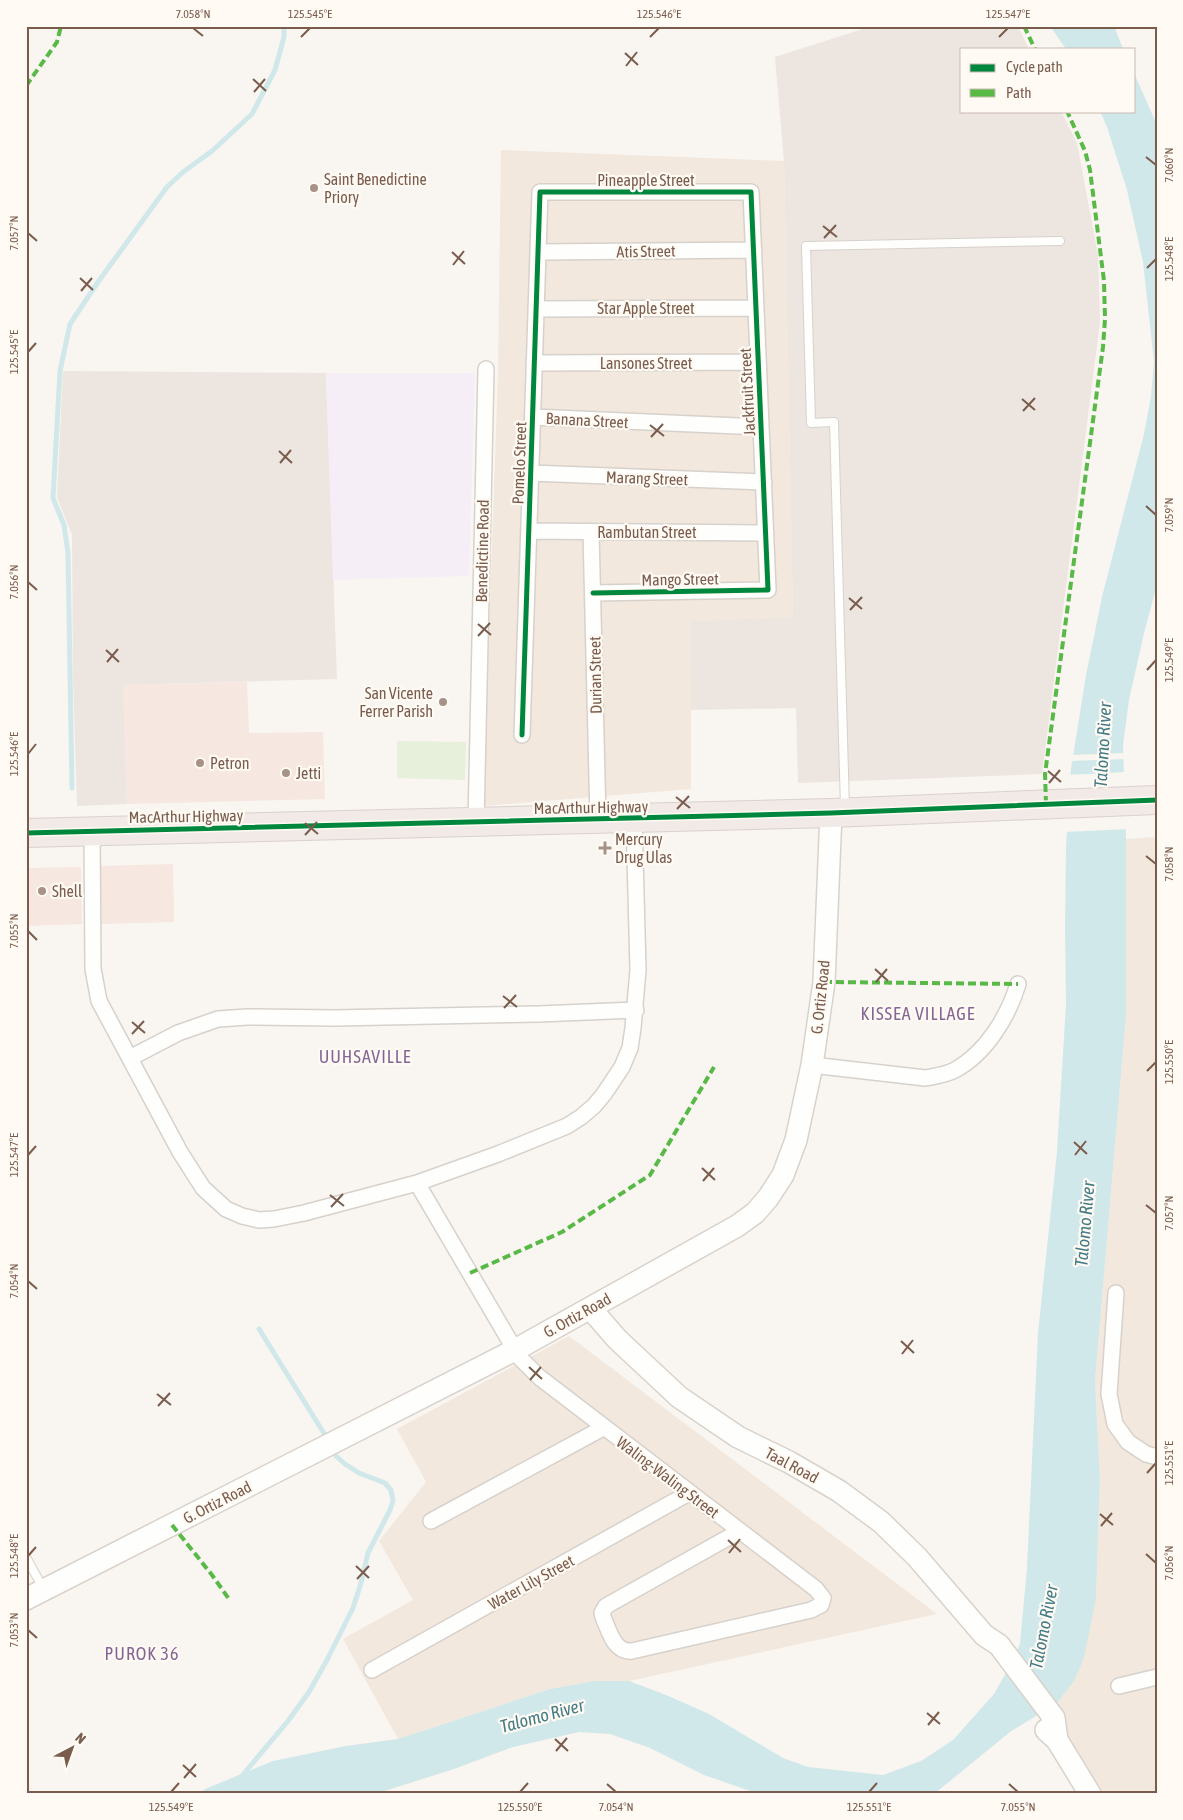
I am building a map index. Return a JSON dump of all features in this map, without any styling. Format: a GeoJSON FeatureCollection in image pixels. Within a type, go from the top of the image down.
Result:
{"type":"FeatureCollection","features":[{"type":"Feature","properties":{"kind":"highway","name":"MacArthur Highway"},"geometry":{"type":"LineString","coordinates":[[26,833],[838,813],[1152,800]]}},
{"type":"Feature","properties":{"kind":"street","name":"Pineapple Street"},"geometry":{"type":"LineString","coordinates":[[540,192],[751,192]]}},
{"type":"Feature","properties":{"kind":"street","name":"Pomelo Street"},"geometry":{"type":"LineString","coordinates":[[522,735],[540,192]]}},
{"type":"Feature","properties":{"kind":"street","name":"Jackfruit Street"},"geometry":{"type":"LineString","coordinates":[[751,192],[768,590]]}},
{"type":"Feature","properties":{"kind":"street","name":"Atis Street"},"geometry":{"type":"LineString","coordinates":[[538,252],[754,250]]}},
{"type":"Feature","properties":{"kind":"street","name":"Star Apple Street"},"geometry":{"type":"LineString","coordinates":[[536,309],[756,308]]}},
{"type":"Feature","properties":{"kind":"street","name":"Lansones Street"},"geometry":{"type":"LineString","coordinates":[[534,363],[758,362]]}},
{"type":"Feature","properties":{"kind":"street","name":"Benedictine Road"},"geometry":{"type":"LineString","coordinates":[[476,822],[486,369]]}},
{"type":"Feature","properties":{"kind":"street","name":"Banana Street"},"geometry":{"type":"LineString","coordinates":[[532,417],[761,427]]}},
{"type":"Feature","properties":{"kind":"street","name":"Marang Street"},"geometry":{"type":"LineString","coordinates":[[531,473],[764,482]]}},
{"type":"Feature","properties":{"kind":"street","name":"Rambutan Street"},"geometry":{"type":"LineString","coordinates":[[529,531],[766,533]]}},
{"type":"Feature","properties":{"kind":"street","name":"Durian Street"},"geometry":{"type":"LineString","coordinates":[[591,532],[598,819]]}},
{"type":"Feature","properties":{"kind":"street","name":"Mango Street"},"geometry":{"type":"LineString","coordinates":[[593,594],[768,590]]}},
{"type":"Feature","properties":{"kind":"street","name":"G. Ortiz Road"},"geometry":{"type":"LineString","coordinates":[[35,1594],[515,1350],[737,1226],[755,1213],[768,1198],[782,1175],[796,1140],[812,1065],[824,982],[838,813]]}},
{"type":"Feature","properties":{"kind":"street"},"geometry":{"type":"LineString","coordinates":[[92,831],[93,950],[96,986],[105,1014],[193,1173],[215,1200],[226,1210],[259,1220],[304,1213],[417,1183],[498,1154],[567,1126],[581,1117],[604,1094],[622,1067],[630,1048],[636,1010],[638,970],[634,818]]}},
{"type":"Feature","properties":{"kind":"street"},"geometry":{"type":"LineString","coordinates":[[812,1065],[925,1078],[954,1071],[968,1061],[994,1033],[1013,1000],[1018,984]]}},
{"type":"Feature","properties":{"kind":"street"},"geometry":{"type":"LineString","coordinates":[[130,1058],[178,1033],[218,1019],[247,1017],[325,1018],[538,1014],[636,1010]]}},
{"type":"Feature","properties":{"kind":"street","name":"Waling-Waling Street"},"geometry":{"type":"LineString","coordinates":[[417,1183],[521,1359],[539,1377],[603,1428],[689,1492],[816,1589],[823,1601],[821,1605],[811,1610],[627,1652],[619,1648],[603,1617],[602,1613],[606,1606],[740,1531]]}},
{"type":"Feature","properties":{"kind":"street"},"geometry":{"type":"LineString","coordinates":[[1116,1293],[1110,1394],[1115,1424],[1128,1442],[1146,1454],[1157,1457]]}},
{"type":"Feature","properties":{"kind":"street","name":"Taal Road"},"geometry":{"type":"LineString","coordinates":[[590,1308],[617,1339],[679,1396],[738,1437],[789,1462],[839,1491],[881,1522],[917,1557],[990,1644],[1051,1728],[1090,1794]]}},
{"type":"Feature","properties":{"kind":"street"},"geometry":{"type":"LineString","coordinates":[[431,1521],[603,1428]]}},
{"type":"Feature","properties":{"kind":"street","name":"Water Lily Street"},"geometry":{"type":"LineString","coordinates":[[372,1670],[689,1492]]}},
{"type":"Feature","properties":{"kind":"street"},"geometry":{"type":"LineString","coordinates":[[1120,1686],[1157,1677]]}},
{"type":"Feature","properties":{"kind":"lane"},"geometry":{"type":"LineString","coordinates":[[838,813],[834,422],[811,423],[806,246],[1060,241]]}},
{"type":"Feature","properties":{"kind":"lane"},"geometry":{"type":"LineString","coordinates":[[26,1557],[35,1594]]}},
{"type":"Feature","properties":{"kind":"shaded area"},"geometry":{"type":"Polygon","coordinates":[[[872,26],[1018,26],[1029,48],[960,48],[960,112],[1062,112],[1077,143],[1098,255],[1100,322],[1042,774],[798,783],[796,708],[691,710],[690,621],[793,617],[784,161],[775,57],[872,26]]]}},
{"type":"Feature","properties":{"kind":"shaded area"},"geometry":{"type":"Polygon","coordinates":[[[501,150],[784,161],[793,617],[691,621],[691,789],[483,806],[498,374],[501,150]]]}},
{"type":"Feature","properties":{"kind":"shaded area"},"geometry":{"type":"Polygon","coordinates":[[[63,371],[326,373],[337,679],[123,685],[127,804],[77,806],[73,678],[72,535],[57,497],[63,371]]]}},
{"type":"Feature","properties":{"kind":"shaded area"},"geometry":{"type":"Polygon","coordinates":[[[326,373],[475,373],[469,576],[333,580],[326,373]]]}},
{"type":"Feature","properties":{"kind":"shaded area"},"geometry":{"type":"Polygon","coordinates":[[[247,682],[249,733],[323,732],[325,799],[127,804],[123,685],[247,682]]]}},
{"type":"Feature","properties":{"kind":"shaded area"},"geometry":{"type":"Polygon","coordinates":[[[1157,837],[1157,1794],[1097,1794],[1063,1729],[1057,1703],[1074,1681],[1096,1598],[1100,1479],[1095,1381],[1126,1016],[1126,839],[1157,837]]]}},
{"type":"Feature","properties":{"kind":"shaded area"},"geometry":{"type":"Polygon","coordinates":[[[173,864],[174,922],[102,924],[100,866],[173,864]]]}},
{"type":"Feature","properties":{"kind":"shaded area"},"geometry":{"type":"Polygon","coordinates":[[[81,867],[82,924],[26,926],[26,868],[81,867]]]}},
{"type":"Feature","properties":{"kind":"shaded area"},"geometry":{"type":"Polygon","coordinates":[[[569,1336],[937,1614],[629,1681],[594,1681],[550,1689],[398,1739],[343,1639],[413,1600],[379,1541],[426,1482],[397,1429],[569,1336]]]}},
{"type":"Feature","properties":{"kind":"green space"},"geometry":{"type":"Polygon","coordinates":[[[397,741],[466,742],[465,780],[397,778],[397,741]]]}},
{"type":"Feature","properties":{"kind":"water"},"geometry":{"type":"Polygon","coordinates":[[[1050,26],[1114,26],[1123,48],[1065,48],[1050,26]]]}},
{"type":"Feature","properties":{"kind":"water","name":"Talomo River"},"geometry":{"type":"Polygon","coordinates":[[[1136,78],[1157,125],[1157,585],[1129,700],[1123,745],[1126,839],[1126,1016],[1095,1381],[1100,1479],[1096,1598],[1084,1658],[1074,1681],[1057,1703],[1010,1732],[934,1794],[759,1794],[704,1775],[650,1748],[610,1734],[579,1732],[513,1747],[454,1769],[375,1794],[199,1794],[205,1789],[273,1761],[346,1746],[398,1739],[550,1689],[594,1681],[629,1681],[666,1695],[709,1714],[783,1758],[808,1767],[883,1775],[921,1761],[953,1740],[994,1694],[1011,1664],[1020,1644],[1027,1568],[1038,1333],[1057,1152],[1066,1004],[1066,848],[1071,769],[1086,675],[1102,597],[1144,434],[1151,396],[1154,362],[1143,262],[1127,190],[1100,112],[1136,112],[1136,78]]]}},
{"type":"Feature","properties":{"kind":"pier"},"geometry":{"type":"Polygon","coordinates":[[[1126,753],[1126,759],[1069,761],[1070,755],[1126,753]]]}},
{"type":"Feature","properties":{"kind":"pier"},"geometry":{"type":"Polygon","coordinates":[[[1126,772],[1128,829],[1065,832],[1068,775],[1126,772]]]}},
{"type":"Feature","properties":{"kind":"waterway"},"geometry":{"type":"LineString","coordinates":[[72,788],[68,553],[64,525],[53,498],[60,371],[70,324],[167,187],[183,172],[212,151],[252,114],[275,70],[284,37],[284,26]]}},
{"type":"Feature","properties":{"kind":"waterway"},"geometry":{"type":"LineString","coordinates":[[259,1329],[325,1435]]}},
{"type":"Feature","properties":{"kind":"waterway"},"geometry":{"type":"LineString","coordinates":[[241,1777],[288,1721],[309,1692],[327,1660],[353,1608],[368,1553],[393,1501],[391,1490],[385,1483],[359,1473],[336,1456]]}},
{"type":"Feature","properties":{"kind":"marked path"},"geometry":{"type":"LineString","coordinates":[[26,86],[57,42],[61,26]]}},
{"type":"Feature","properties":{"kind":"marked path"},"geometry":{"type":"LineString","coordinates":[[1024,26],[1035,48]]}},
{"type":"Feature","properties":{"kind":"marked path"},"geometry":{"type":"LineString","coordinates":[[1046,804],[1045,774],[1103,347],[1105,319],[1104,281],[1090,170],[1085,151],[1067,112]]}},
{"type":"Feature","properties":{"kind":"marked path"},"geometry":{"type":"LineString","coordinates":[[824,982],[1018,984]]}},
{"type":"Feature","properties":{"kind":"marked path"},"geometry":{"type":"LineString","coordinates":[[470,1273],[562,1232],[650,1175],[714,1067]]}},
{"type":"Feature","properties":{"kind":"marked path"},"geometry":{"type":"LineString","coordinates":[[172,1525],[229,1599]]}},
{"type":"Feature","properties":{"kind":"cycle path"},"geometry":{"type":"LineString","coordinates":[[522,735],[540,192],[751,192],[768,590],[593,593]]}},
{"type":"Feature","properties":{"kind":"cycle path"},"geometry":{"type":"LineString","coordinates":[[26,833],[831,813],[1157,800]]}},
{"type":"Feature","properties":{"kind":"place","name":"Saint Benedictine Priory"},"geometry":{"type":"Point","coordinates":[314,188]}},
{"type":"Feature","properties":{"kind":"place","name":"San Vicente Ferrer Parish"},"geometry":{"type":"Point","coordinates":[443,702]}},
{"type":"Feature","properties":{"kind":"place","name":"Petron"},"geometry":{"type":"Point","coordinates":[200,763]}},
{"type":"Feature","properties":{"kind":"place","name":"Jetti"},"geometry":{"type":"Point","coordinates":[286,773]}},
{"type":"Feature","properties":{"kind":"place","name":"Mercury Drug Ulas"},"geometry":{"type":"Point","coordinates":[605,848]}},
{"type":"Feature","properties":{"kind":"place","name":"Shell"},"geometry":{"type":"Point","coordinates":[42,891]}},
{"type":"Feature","properties":{"kind":"district","name":"KISSEA VILLAGE"},"geometry":{"type":"Point","coordinates":[918,1014]}},
{"type":"Feature","properties":{"kind":"district","name":"UUHSAVILLE"},"geometry":{"type":"Point","coordinates":[365,1057]}},
{"type":"Feature","properties":{"kind":"district","name":"PUROK 36"},"geometry":{"type":"Point","coordinates":[142,1654]}}]}
